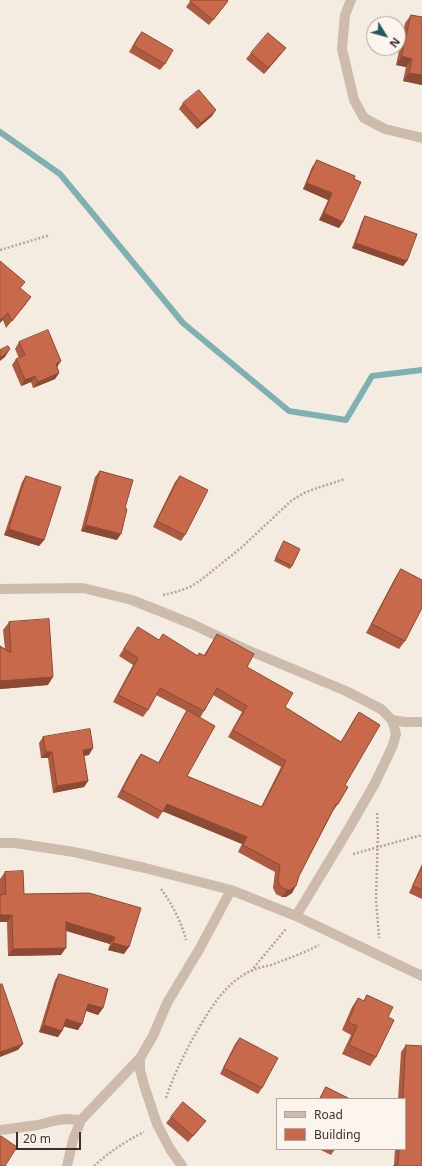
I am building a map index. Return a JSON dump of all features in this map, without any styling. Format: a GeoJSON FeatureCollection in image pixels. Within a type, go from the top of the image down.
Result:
{"type":"FeatureCollection","features":[{"type":"Feature","properties":{"kind":"street"},"geometry":{"type":"LineString","coordinates":[[351,0],[345,15],[342,49],[354,100],[364,118],[385,129],[422,138]]}},
{"type":"Feature","properties":{"kind":"street"},"geometry":{"type":"LineString","coordinates":[[0,589],[83,588],[132,600],[192,624],[245,649],[346,691],[381,709],[392,720],[396,734],[393,745],[374,785],[296,916]]}},
{"type":"Feature","properties":{"kind":"street"},"geometry":{"type":"LineString","coordinates":[[392,720],[422,722]]}},
{"type":"Feature","properties":{"kind":"street"},"geometry":{"type":"LineString","coordinates":[[0,843],[15,843],[74,852],[231,890],[296,916],[422,976]]}},
{"type":"Feature","properties":{"kind":"street"},"geometry":{"type":"LineString","coordinates":[[67,1166],[73,1140],[81,1120],[140,1058],[153,1036],[167,1003],[231,890]]}},
{"type":"Feature","properties":{"kind":"street"},"geometry":{"type":"LineString","coordinates":[[140,1058],[140,1070],[144,1085],[158,1124],[170,1150],[182,1166]]}},
{"type":"Feature","properties":{"kind":"street"},"geometry":{"type":"LineString","coordinates":[[0,1130],[38,1125],[66,1119],[81,1120]]}},
{"type":"Feature","properties":{"kind":"path"},"geometry":{"type":"LineString","coordinates":[[0,250],[50,235]]}},
{"type":"Feature","properties":{"kind":"path"},"geometry":{"type":"LineString","coordinates":[[132,600],[176,592],[196,584],[242,547],[291,501],[304,493],[345,478]]}},
{"type":"Feature","properties":{"kind":"path"},"geometry":{"type":"LineString","coordinates":[[374,785],[378,820],[376,899],[380,956]]}},
{"type":"Feature","properties":{"kind":"path"},"geometry":{"type":"LineString","coordinates":[[377,848],[422,835]]}},
{"type":"Feature","properties":{"kind":"path"},"geometry":{"type":"LineString","coordinates":[[145,868],[167,897],[178,917],[184,931],[191,963]]}},
{"type":"Feature","properties":{"kind":"path"},"geometry":{"type":"LineString","coordinates":[[250,972],[296,916]]}},
{"type":"Feature","properties":{"kind":"path"},"geometry":{"type":"LineString","coordinates":[[94,1166],[124,1142],[158,1124],[171,1085],[182,1059],[213,1005],[224,991],[236,980],[250,972],[303,953],[337,935]]}},
{"type":"Feature","properties":{"kind":"building"},"geometry":{"type":"Polygon","coordinates":[[[190,1],[228,1],[213,20],[190,1]]]}},
{"type":"Feature","properties":{"kind":"building"},"geometry":{"type":"Polygon","coordinates":[[[411,15],[422,17],[422,75],[409,73],[412,59],[402,56],[406,56],[406,38],[411,15]]]}},
{"type":"Feature","properties":{"kind":"building"},"geometry":{"type":"Polygon","coordinates":[[[142,32],[173,50],[165,64],[134,46],[142,32]]]}},
{"type":"Feature","properties":{"kind":"building"},"geometry":{"type":"Polygon","coordinates":[[[268,33],[286,48],[268,68],[251,53],[268,33]]]}},
{"type":"Feature","properties":{"kind":"building"},"geometry":{"type":"Polygon","coordinates":[[[199,90],[216,110],[201,123],[183,103],[199,90]]]}},
{"type":"Feature","properties":{"kind":"building"},"geometry":{"type":"Polygon","coordinates":[[[317,160],[355,176],[354,179],[361,182],[343,222],[324,213],[332,193],[307,183],[317,160]]]}},
{"type":"Feature","properties":{"kind":"building"},"geometry":{"type":"Polygon","coordinates":[[[365,216],[417,234],[407,261],[356,243],[365,216]]]}},
{"type":"Feature","properties":{"kind":"building"},"geometry":{"type":"Polygon","coordinates":[[[0,261],[25,282],[20,288],[31,297],[12,321],[8,313],[0,320],[0,261]]]}},
{"type":"Feature","properties":{"kind":"building"},"geometry":{"type":"Polygon","coordinates":[[[48,330],[61,361],[56,364],[59,373],[38,382],[35,376],[25,380],[16,359],[25,355],[19,342],[48,330]]]}},
{"type":"Feature","properties":{"kind":"building"},"geometry":{"type":"Polygon","coordinates":[[[8,346],[10,349],[0,358],[0,350],[8,346]]]}},
{"type":"Feature","properties":{"kind":"building"},"geometry":{"type":"Polygon","coordinates":[[[100,471],[133,480],[125,508],[127,509],[121,534],[86,525],[100,471]]]}},
{"type":"Feature","properties":{"kind":"building"},"geometry":{"type":"Polygon","coordinates":[[[26,476],[61,487],[44,540],[9,529],[26,476]]]}},
{"type":"Feature","properties":{"kind":"building"},"geometry":{"type":"Polygon","coordinates":[[[180,476],[208,490],[185,535],[157,521],[180,476]]]}},
{"type":"Feature","properties":{"kind":"building"},"geometry":{"type":"Polygon","coordinates":[[[284,541],[300,549],[292,566],[276,558],[284,541]]]}},
{"type":"Feature","properties":{"kind":"building"},"geometry":{"type":"Polygon","coordinates":[[[401,569],[422,580],[422,608],[405,641],[372,624],[401,569]]]}},
{"type":"Feature","properties":{"kind":"building"},"geometry":{"type":"Polygon","coordinates":[[[49,619],[53,677],[0,681],[0,646],[11,653],[9,622],[49,619]]]}},
{"type":"Feature","properties":{"kind":"building"},"geometry":{"type":"Polygon","coordinates":[[[138,627],[159,640],[163,634],[198,656],[199,653],[205,656],[217,634],[254,654],[247,667],[293,693],[285,707],[341,742],[359,712],[380,725],[345,785],[348,787],[338,804],[336,804],[299,876],[296,886],[290,890],[281,887],[278,881],[280,865],[243,845],[247,837],[167,804],[163,812],[122,790],[141,754],[159,763],[187,710],[215,726],[187,776],[262,807],[286,761],[233,730],[247,706],[217,688],[204,711],[160,688],[148,710],[118,695],[138,658],[124,649],[138,627]]]}},
{"type":"Feature","properties":{"kind":"building"},"geometry":{"type":"Polygon","coordinates":[[[90,729],[93,748],[83,750],[88,781],[57,786],[52,752],[46,752],[43,737],[90,729]]]}},
{"type":"Feature","properties":{"kind":"building"},"geometry":{"type":"Polygon","coordinates":[[[422,867],[422,890],[413,886],[422,867]]]}},
{"type":"Feature","properties":{"kind":"building"},"geometry":{"type":"Polygon","coordinates":[[[23,871],[24,894],[89,893],[141,908],[129,947],[113,943],[115,937],[66,922],[66,948],[13,949],[12,915],[0,915],[0,895],[6,894],[5,872],[23,871]]]}},
{"type":"Feature","properties":{"kind":"building"},"geometry":{"type":"Polygon","coordinates":[[[59,974],[108,989],[103,1008],[88,1004],[82,1024],[66,1019],[62,1031],[44,1025],[59,974]]]}},
{"type":"Feature","properties":{"kind":"building"},"geometry":{"type":"Polygon","coordinates":[[[2,984],[23,1044],[0,1052],[0,985],[2,984]]]}},
{"type":"Feature","properties":{"kind":"building"},"geometry":{"type":"Polygon","coordinates":[[[367,995],[393,1007],[388,1017],[394,1020],[376,1057],[349,1045],[357,1026],[348,1022],[358,998],[364,1001],[367,995]]]}},
{"type":"Feature","properties":{"kind":"building"},"geometry":{"type":"Polygon","coordinates":[[[240,1038],[278,1058],[262,1088],[224,1068],[240,1038]]]}},
{"type":"Feature","properties":{"kind":"building"},"geometry":{"type":"Polygon","coordinates":[[[406,1045],[422,1046],[422,1166],[394,1166],[398,1165],[399,1150],[406,1150],[406,1098],[403,1098],[406,1045]]]}},
{"type":"Feature","properties":{"kind":"building"},"geometry":{"type":"Polygon","coordinates":[[[326,1087],[348,1098],[320,1098],[326,1087]]]}},
{"type":"Feature","properties":{"kind":"building"},"geometry":{"type":"Polygon","coordinates":[[[183,1102],[206,1121],[193,1136],[171,1117],[183,1102]]]}},
{"type":"Feature","properties":{"kind":"building"},"geometry":{"type":"Polygon","coordinates":[[[1,1136],[17,1147],[5,1166],[0,1166],[1,1136]]]}},
{"type":"Feature","properties":{"kind":"waterway"},"geometry":{"type":"LineString","coordinates":[[0,132],[60,174],[183,323],[289,411],[346,420],[372,376],[422,370]]}}]}
